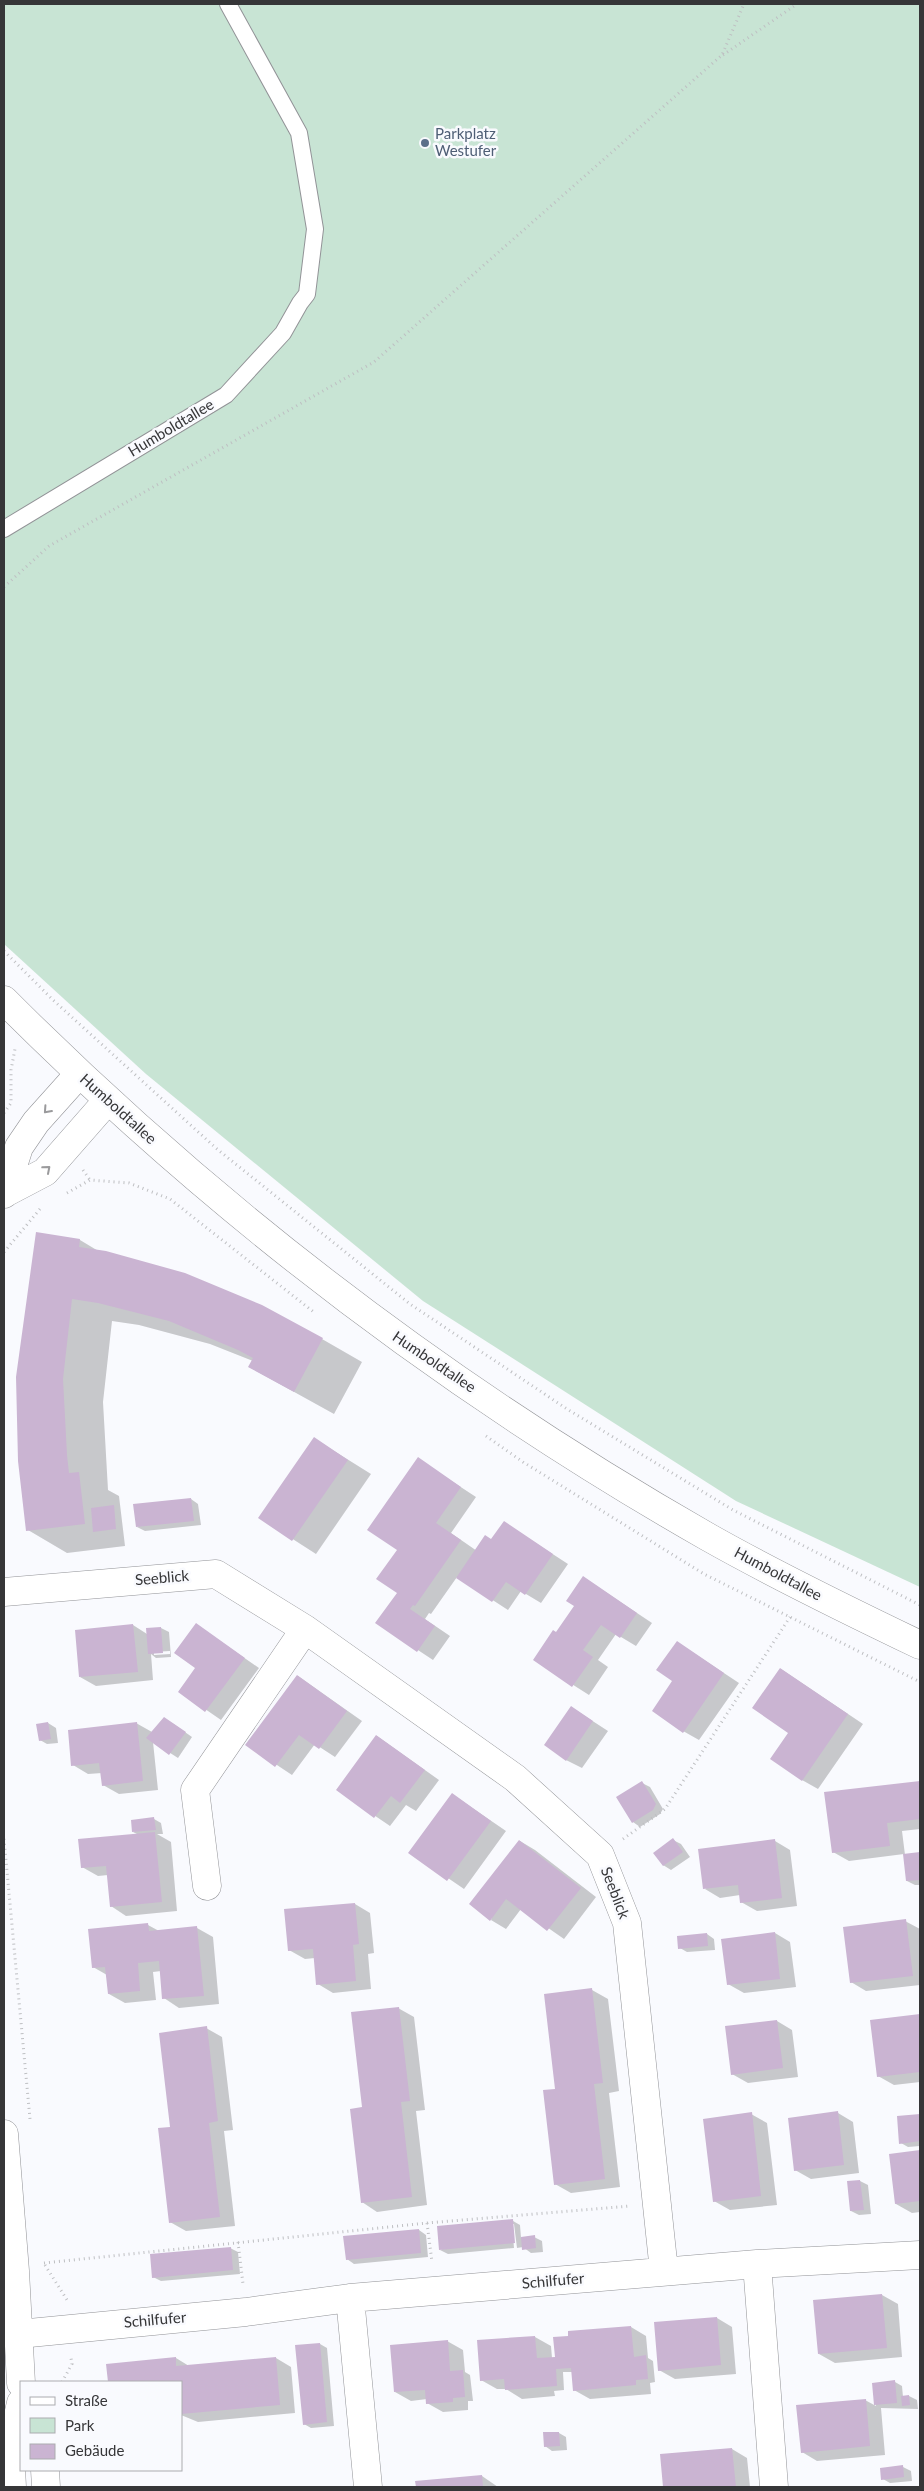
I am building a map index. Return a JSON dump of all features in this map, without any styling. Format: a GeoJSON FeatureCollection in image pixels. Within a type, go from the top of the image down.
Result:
{"type":"FeatureCollection","features":[{"type":"Feature","properties":{"kind":"street","name":"Humboldtallee"},"geometry":{"type":"LineString","coordinates":[[4,1000],[79,1074],[265,1236],[385,1329],[539,1434],[708,1536],[809,1591],[920,1645]]}},
{"type":"Feature","properties":{"kind":"street"},"geometry":{"type":"LineString","coordinates":[[4,1194],[19,1147],[36,1122],[79,1074]]}},
{"type":"Feature","properties":{"kind":"street"},"geometry":{"type":"LineString","coordinates":[[4,1194],[45,1172],[108,1100]]}},
{"type":"Feature","properties":{"kind":"street","name":"Seeblick"},"geometry":{"type":"LineString","coordinates":[[4,1592],[216,1574],[304,1630],[515,1778],[600,1855],[627,1923],[655,2204],[664,2271]]}},
{"type":"Feature","properties":{"kind":"street"},"geometry":{"type":"LineString","coordinates":[[207,1886],[195,1790],[304,1630]]}},
{"type":"Feature","properties":{"kind":"street"},"geometry":{"type":"LineString","coordinates":[[4,2134],[21,2381]]}},
{"type":"Feature","properties":{"kind":"street","name":"Schilfufer"},"geometry":{"type":"LineString","coordinates":[[19,2334],[246,2312],[350,2298],[757,2264],[920,2256]]}},
{"type":"Feature","properties":{"kind":"street"},"geometry":{"type":"LineString","coordinates":[[757,2264],[774,2487]]}},
{"type":"Feature","properties":{"kind":"street"},"geometry":{"type":"LineString","coordinates":[[350,2298],[368,2487]]}},
{"type":"Feature","properties":{"kind":"street"},"geometry":{"type":"LineString","coordinates":[[12,2487],[10,2450],[20,2407]]}},
{"type":"Feature","properties":{"kind":"street"},"geometry":{"type":"LineString","coordinates":[[44,2471],[46,2487]]}},
{"type":"Feature","properties":{"kind":"lane","name":"Humboldtallee"},"geometry":{"type":"LineString","coordinates":[[4,529],[226,395],[283,333],[300,302],[307,294],[315,229],[300,133],[228,4]]}},
{"type":"Feature","properties":{"kind":"path"},"geometry":{"type":"LineString","coordinates":[[722,55],[744,4]]}},
{"type":"Feature","properties":{"kind":"path"},"geometry":{"type":"LineString","coordinates":[[4,587],[49,546],[374,362],[722,55],[797,4]]}},
{"type":"Feature","properties":{"kind":"path"},"geometry":{"type":"LineString","coordinates":[[4,951],[53,1000],[217,1149],[410,1304],[567,1409],[733,1510],[920,1606]]}},
{"type":"Feature","properties":{"kind":"path"},"geometry":{"type":"LineString","coordinates":[[4,1113],[11,1103]]}},
{"type":"Feature","properties":{"kind":"path"},"geometry":{"type":"LineString","coordinates":[[66,1194],[90,1180]]}},
{"type":"Feature","properties":{"kind":"path"},"geometry":{"type":"LineString","coordinates":[[4,1252],[41,1208]]}},
{"type":"Feature","properties":{"kind":"path"},"geometry":{"type":"LineString","coordinates":[[600,1855],[665,1809],[790,1617]]}},
{"type":"Feature","properties":{"kind":"path"},"geometry":{"type":"LineString","coordinates":[[4,1839],[31,2125]]}},
{"type":"Feature","properties":{"kind":"path"},"geometry":{"type":"LineString","coordinates":[[44,2263],[428,2223],[655,2204]]}},
{"type":"Feature","properties":{"kind":"path"},"geometry":{"type":"LineString","coordinates":[[428,2223],[435,2291]]}},
{"type":"Feature","properties":{"kind":"path"},"geometry":{"type":"LineString","coordinates":[[238,2242],[246,2312]]}},
{"type":"Feature","properties":{"kind":"path"},"geometry":{"type":"LineString","coordinates":[[43,2253],[44,2263],[67,2301],[72,2364],[63,2381]]}},
{"type":"Feature","properties":{"kind":"green space"},"geometry":{"type":"Polygon","coordinates":[[[4,4],[920,4],[920,1587],[736,1501],[423,1301],[146,1074],[4,944],[4,4]]]}},
{"type":"Feature","properties":{"kind":"building"},"geometry":{"type":"Polygon","coordinates":[[[36,1232],[80,1239],[79,1247],[106,1251],[185,1273],[262,1305],[323,1338],[294,1392],[248,1367],[253,1358],[169,1321],[98,1303],[72,1299],[63,1379],[67,1455],[69,1473],[79,1472],[85,1524],[26,1531],[18,1461],[16,1377],[36,1232]]]}},
{"type":"Feature","properties":{"kind":"building"},"geometry":{"type":"Polygon","coordinates":[[[314,1437],[348,1460],[292,1541],[258,1518],[314,1437]]]}},
{"type":"Feature","properties":{"kind":"building"},"geometry":{"type":"Polygon","coordinates":[[[418,1457],[461,1487],[436,1523],[461,1540],[415,1606],[413,1605],[410,1609],[435,1626],[417,1652],[375,1623],[397,1593],[376,1579],[397,1550],[367,1530],[418,1457]]]}},
{"type":"Feature","properties":{"kind":"building"},"geometry":{"type":"Polygon","coordinates":[[[191,1498],[194,1521],[136,1527],[133,1504],[191,1498]]]}},
{"type":"Feature","properties":{"kind":"building"},"geometry":{"type":"Polygon","coordinates":[[[114,1505],[116,1529],[93,1532],[91,1508],[114,1505]]]}},
{"type":"Feature","properties":{"kind":"building"},"geometry":{"type":"Polygon","coordinates":[[[504,1521],[553,1554],[525,1595],[506,1582],[492,1602],[456,1578],[485,1535],[491,1539],[504,1521]]]}},
{"type":"Feature","properties":{"kind":"building"},"geometry":{"type":"Polygon","coordinates":[[[583,1576],[637,1613],[620,1638],[601,1625],[583,1650],[593,1657],[572,1687],[533,1660],[553,1630],[556,1632],[574,1606],[566,1601],[583,1576]]]}},
{"type":"Feature","properties":{"kind":"building"},"geometry":{"type":"Polygon","coordinates":[[[196,1623],[245,1658],[205,1712],[178,1692],[195,1668],[174,1653],[196,1623]]]}},
{"type":"Feature","properties":{"kind":"building"},"geometry":{"type":"Polygon","coordinates":[[[133,1624],[138,1672],[79,1677],[75,1630],[133,1624]]]}},
{"type":"Feature","properties":{"kind":"building"},"geometry":{"type":"Polygon","coordinates":[[[161,1627],[163,1653],[148,1654],[146,1628],[161,1627]]]}},
{"type":"Feature","properties":{"kind":"building"},"geometry":{"type":"Polygon","coordinates":[[[677,1641],[724,1673],[683,1733],[652,1711],[672,1681],[656,1670],[677,1641]]]}},
{"type":"Feature","properties":{"kind":"building"},"geometry":{"type":"Polygon","coordinates":[[[780,1668],[848,1714],[802,1781],[770,1759],[788,1733],[752,1708],[780,1668]]]}},
{"type":"Feature","properties":{"kind":"building"},"geometry":{"type":"Polygon","coordinates":[[[297,1675],[347,1711],[319,1749],[299,1735],[275,1767],[245,1745],[297,1675]]]}},
{"type":"Feature","properties":{"kind":"building"},"geometry":{"type":"Polygon","coordinates":[[[571,1706],[593,1721],[566,1761],[544,1745],[571,1706]]]}},
{"type":"Feature","properties":{"kind":"building"},"geometry":{"type":"Polygon","coordinates":[[[164,1717],[186,1732],[169,1755],[146,1738],[164,1717]]]}},
{"type":"Feature","properties":{"kind":"building"},"geometry":{"type":"Polygon","coordinates":[[[48,1722],[51,1739],[39,1741],[36,1724],[48,1722]]]}},
{"type":"Feature","properties":{"kind":"building"},"geometry":{"type":"Polygon","coordinates":[[[137,1722],[143,1781],[102,1786],[99,1763],[71,1766],[68,1730],[137,1722]]]}},
{"type":"Feature","properties":{"kind":"building"},"geometry":{"type":"Polygon","coordinates":[[[376,1735],[425,1770],[400,1803],[391,1796],[374,1818],[336,1790],[376,1735]]]}},
{"type":"Feature","properties":{"kind":"building"},"geometry":{"type":"Polygon","coordinates":[[[642,1781],[656,1804],[653,1810],[632,1823],[616,1797],[642,1781]]]}},
{"type":"Feature","properties":{"kind":"building"},"geometry":{"type":"Polygon","coordinates":[[[920,1781],[920,1819],[887,1823],[890,1846],[832,1853],[824,1792],[920,1781]]]}},
{"type":"Feature","properties":{"kind":"building"},"geometry":{"type":"Polygon","coordinates":[[[452,1793],[491,1821],[447,1881],[408,1853],[452,1793]]]}},
{"type":"Feature","properties":{"kind":"building"},"geometry":{"type":"Polygon","coordinates":[[[154,1817],[156,1830],[132,1832],[131,1820],[154,1817]]]}},
{"type":"Feature","properties":{"kind":"building"},"geometry":{"type":"Polygon","coordinates":[[[155,1832],[162,1902],[110,1907],[106,1866],[81,1868],[78,1839],[155,1832]]]}},
{"type":"Feature","properties":{"kind":"building"},"geometry":{"type":"Polygon","coordinates":[[[673,1838],[683,1852],[663,1866],[653,1853],[673,1838]]]}},
{"type":"Feature","properties":{"kind":"building"},"geometry":{"type":"Polygon","coordinates":[[[775,1839],[782,1898],[740,1903],[738,1885],[703,1889],[698,1849],[775,1839]]]}},
{"type":"Feature","properties":{"kind":"building"},"geometry":{"type":"Polygon","coordinates":[[[519,1840],[581,1888],[547,1931],[506,1899],[490,1921],[469,1904],[519,1840]]]}},
{"type":"Feature","properties":{"kind":"building"},"geometry":{"type":"Polygon","coordinates":[[[920,1852],[920,1880],[906,1881],[903,1854],[920,1852]]]}},
{"type":"Feature","properties":{"kind":"building"},"geometry":{"type":"Polygon","coordinates":[[[355,1903],[359,1944],[353,1945],[356,1981],[316,1985],[313,1949],[288,1951],[284,1909],[355,1903]]]}},
{"type":"Feature","properties":{"kind":"building"},"geometry":{"type":"Polygon","coordinates":[[[906,1919],[913,1976],[850,1983],[843,1927],[906,1919]]]}},
{"type":"Feature","properties":{"kind":"building"},"geometry":{"type":"Polygon","coordinates":[[[148,1923],[149,1931],[197,1926],[204,1996],[162,1999],[159,1961],[138,1963],[140,1991],[108,1994],[105,1967],[92,1968],[88,1929],[148,1923]]]}},
{"type":"Feature","properties":{"kind":"building"},"geometry":{"type":"Polygon","coordinates":[[[775,1932],[780,1979],[727,1985],[721,1939],[775,1932]]]}},
{"type":"Feature","properties":{"kind":"building"},"geometry":{"type":"Polygon","coordinates":[[[707,1933],[708,1946],[678,1949],[677,1936],[707,1933]]]}},
{"type":"Feature","properties":{"kind":"building"},"geometry":{"type":"Polygon","coordinates":[[[592,1988],[603,2083],[594,2084],[605,2179],[554,2185],[543,2090],[555,2089],[544,1994],[592,1988]]]}},
{"type":"Feature","properties":{"kind":"building"},"geometry":{"type":"Polygon","coordinates":[[[399,2007],[410,2101],[401,2102],[412,2197],[361,2203],[350,2109],[362,2107],[351,2012],[399,2007]]]}},
{"type":"Feature","properties":{"kind":"building"},"geometry":{"type":"Polygon","coordinates":[[[920,2014],[920,2072],[877,2077],[870,2020],[920,2014]]]}},
{"type":"Feature","properties":{"kind":"building"},"geometry":{"type":"Polygon","coordinates":[[[777,2020],[783,2068],[731,2075],[725,2026],[777,2020]]]}},
{"type":"Feature","properties":{"kind":"building"},"geometry":{"type":"Polygon","coordinates":[[[207,2026],[218,2121],[209,2123],[220,2217],[169,2223],[158,2128],[170,2127],[159,2033],[207,2026]]]}},
{"type":"Feature","properties":{"kind":"building"},"geometry":{"type":"Polygon","coordinates":[[[838,2111],[844,2165],[794,2171],[788,2118],[838,2111]]]}},
{"type":"Feature","properties":{"kind":"building"},"geometry":{"type":"Polygon","coordinates":[[[752,2112],[761,2196],[713,2202],[703,2119],[752,2112]]]}},
{"type":"Feature","properties":{"kind":"building"},"geometry":{"type":"Polygon","coordinates":[[[920,2114],[920,2141],[899,2144],[897,2116],[920,2114]]]}},
{"type":"Feature","properties":{"kind":"building"},"geometry":{"type":"Polygon","coordinates":[[[920,2150],[920,2201],[895,2204],[889,2154],[920,2150]]]}},
{"type":"Feature","properties":{"kind":"building"},"geometry":{"type":"Polygon","coordinates":[[[860,2180],[864,2210],[850,2211],[847,2181],[860,2180]]]}},
{"type":"Feature","properties":{"kind":"building"},"geometry":{"type":"Polygon","coordinates":[[[513,2219],[515,2243],[439,2250],[437,2226],[513,2219]]]}},
{"type":"Feature","properties":{"kind":"building"},"geometry":{"type":"Polygon","coordinates":[[[419,2229],[421,2253],[346,2260],[343,2236],[419,2229]]]}},
{"type":"Feature","properties":{"kind":"building"},"geometry":{"type":"Polygon","coordinates":[[[535,2235],[536,2248],[522,2250],[521,2237],[535,2235]]]}},
{"type":"Feature","properties":{"kind":"building"},"geometry":{"type":"Polygon","coordinates":[[[231,2247],[233,2270],[152,2278],[150,2254],[231,2247]]]}},
{"type":"Feature","properties":{"kind":"building"},"geometry":{"type":"Polygon","coordinates":[[[882,2294],[887,2348],[818,2354],[813,2300],[882,2294]]]}},
{"type":"Feature","properties":{"kind":"building"},"geometry":{"type":"Polygon","coordinates":[[[717,2317],[721,2365],[658,2371],[654,2322],[717,2317]]]}},
{"type":"Feature","properties":{"kind":"building"},"geometry":{"type":"Polygon","coordinates":[[[631,2326],[634,2357],[646,2355],[648,2379],[636,2380],[636,2385],[573,2391],[571,2368],[556,2369],[557,2386],[505,2390],[504,2379],[480,2381],[477,2340],[535,2336],[537,2358],[555,2357],[553,2337],[568,2336],[568,2331],[631,2326]]]}},
{"type":"Feature","properties":{"kind":"building"},"geometry":{"type":"Polygon","coordinates":[[[448,2340],[450,2371],[463,2370],[465,2397],[453,2398],[453,2402],[426,2404],[425,2390],[394,2392],[390,2345],[448,2340]]]}},
{"type":"Feature","properties":{"kind":"building"},"geometry":{"type":"Polygon","coordinates":[[[320,2343],[327,2422],[303,2425],[295,2345],[320,2343]]]}},
{"type":"Feature","properties":{"kind":"building"},"geometry":{"type":"Polygon","coordinates":[[[176,2357],[176,2366],[276,2357],[280,2405],[182,2414],[182,2381],[108,2381],[106,2364],[176,2357]]]}},
{"type":"Feature","properties":{"kind":"building"},"geometry":{"type":"Polygon","coordinates":[[[895,2380],[897,2403],[874,2405],[872,2383],[895,2380]]]}},
{"type":"Feature","properties":{"kind":"building"},"geometry":{"type":"Polygon","coordinates":[[[909,2395],[910,2405],[902,2406],[901,2396],[909,2395]]]}},
{"type":"Feature","properties":{"kind":"building"},"geometry":{"type":"Polygon","coordinates":[[[866,2399],[870,2446],[801,2453],[796,2405],[866,2399]]]}},
{"type":"Feature","properties":{"kind":"building"},"geometry":{"type":"Polygon","coordinates":[[[543,2432],[559,2432],[560,2446],[544,2447],[543,2432]]]}},
{"type":"Feature","properties":{"kind":"building"},"geometry":{"type":"Polygon","coordinates":[[[732,2448],[736,2487],[663,2487],[660,2454],[732,2448]]]}},
{"type":"Feature","properties":{"kind":"building"},"geometry":{"type":"Polygon","coordinates":[[[903,2465],[904,2477],[881,2480],[880,2468],[903,2465]]]}},
{"type":"Feature","properties":{"kind":"building"},"geometry":{"type":"Polygon","coordinates":[[[482,2475],[483,2487],[416,2487],[415,2481],[482,2475]]]}},
{"type":"Feature","properties":{"kind":"place","name":"Parkplatz Westufer"},"geometry":{"type":"Point","coordinates":[425,143]}}]}
